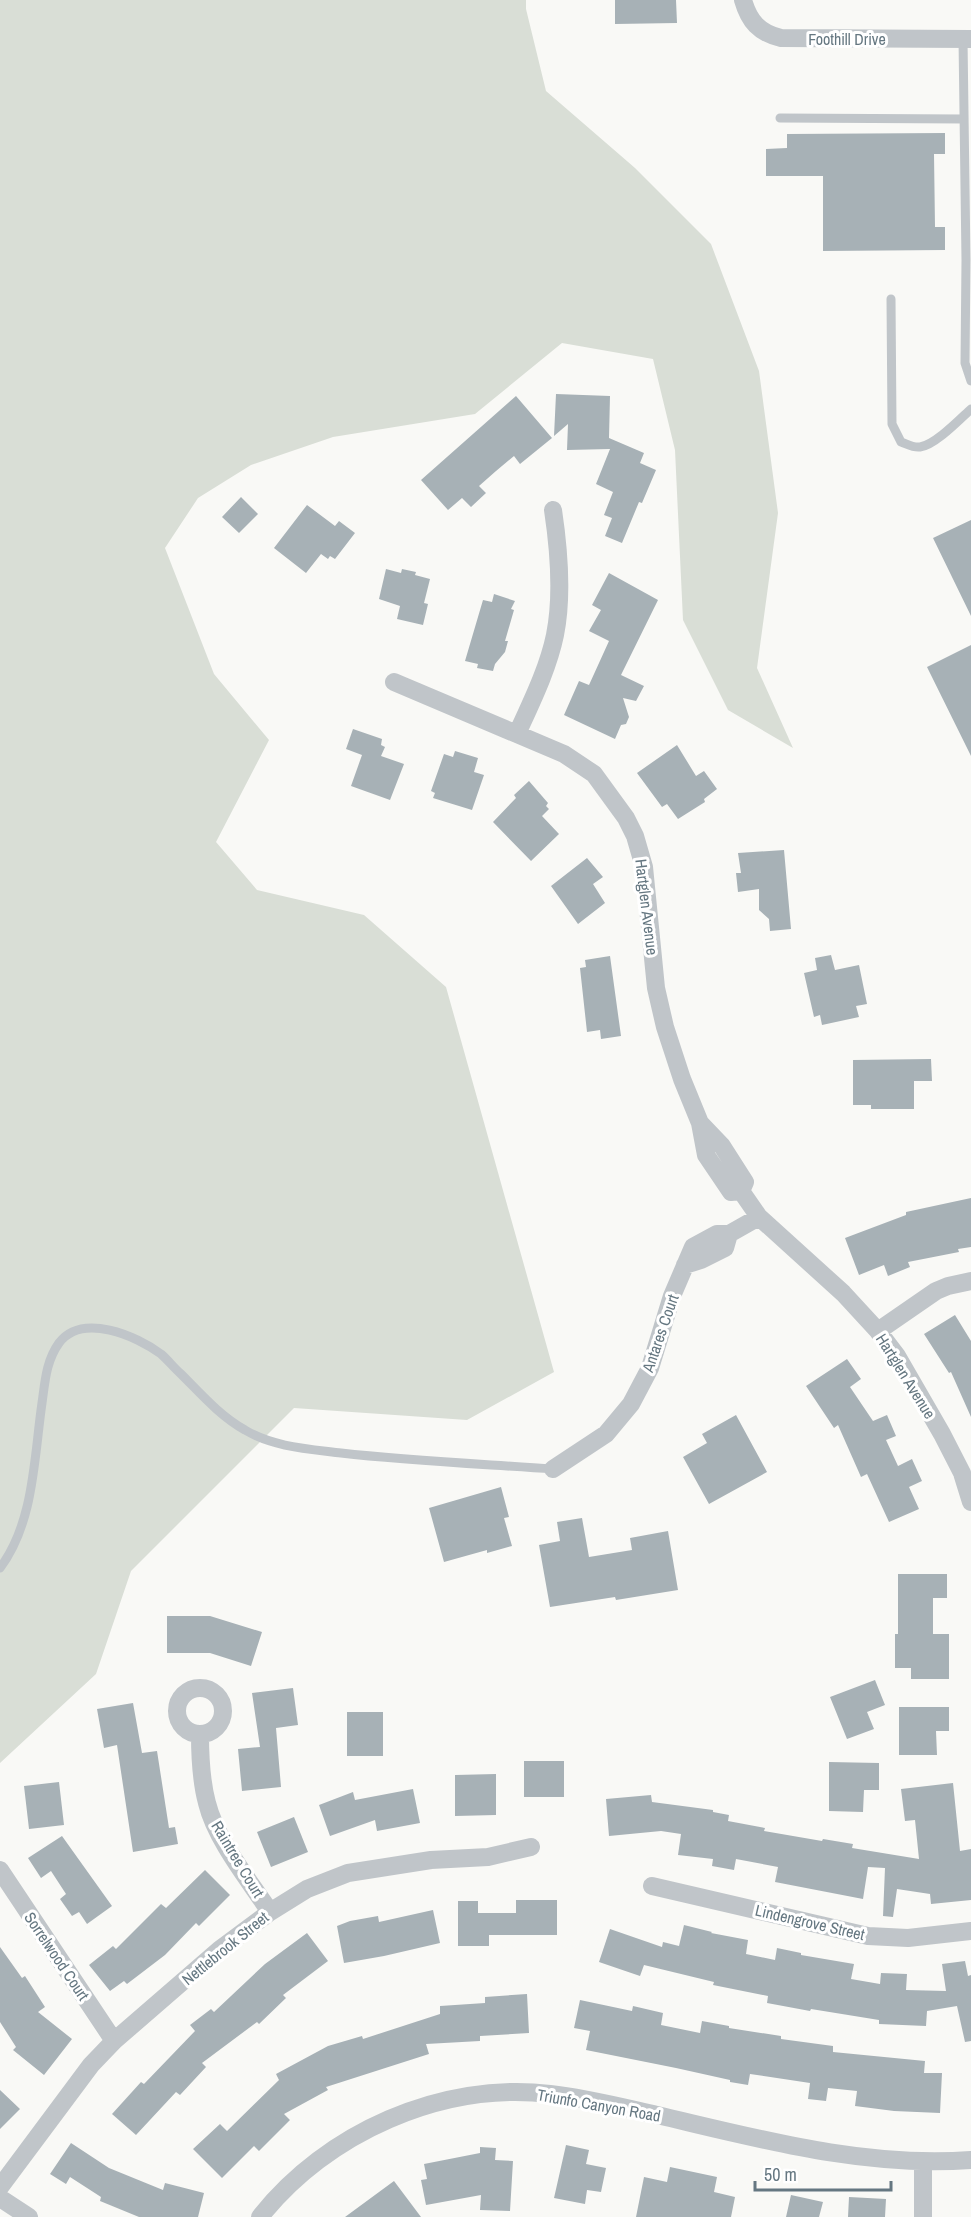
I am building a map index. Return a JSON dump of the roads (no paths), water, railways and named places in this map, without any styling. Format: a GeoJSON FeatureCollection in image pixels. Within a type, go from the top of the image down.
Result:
{"type":"FeatureCollection","features":[{"type":"Feature","properties":{"kind":"street","name":"Foothill Drive"},"geometry":{"type":"LineString","coordinates":[[743,0],[748,16],[758,28],[767,35],[781,38],[967,39]]}},
{"type":"Feature","properties":{"kind":"street"},"geometry":{"type":"LineString","coordinates":[[517,734],[543,673],[559,613],[557,534],[553,510]]}},
{"type":"Feature","properties":{"kind":"street","name":"Hartglen Avenue"},"geometry":{"type":"LineString","coordinates":[[394,682],[564,754],[594,774],[626,818],[635,836],[644,867],[656,988],[660,1006],[682,1079],[700,1123],[722,1146],[745,1182],[741,1191],[759,1217],[843,1293],[878,1331],[897,1356],[962,1473],[971,1502]]}},
{"type":"Feature","properties":{"kind":"street","name":"Antares Court"},"geometry":{"type":"LineString","coordinates":[[553,1469],[606,1434],[631,1404],[650,1368],[672,1296],[685,1265],[725,1248],[729,1234],[759,1217]]}},
{"type":"Feature","properties":{"kind":"street"},"geometry":{"type":"LineString","coordinates":[[878,1331],[936,1291],[971,1281]]}},
{"type":"Feature","properties":{"kind":"street","name":"Raintree Court"},"geometry":{"type":"LineString","coordinates":[[200,1734],[200,1759],[207,1805],[222,1838],[270,1912]]}},
{"type":"Feature","properties":{"kind":"street","name":"Nettlebrook Street"},"geometry":{"type":"LineString","coordinates":[[0,2187],[72,2087],[114,2041],[219,1950],[270,1912],[307,1889],[348,1873],[431,1860],[488,1857],[531,1847]]}},
{"type":"Feature","properties":{"kind":"street","name":"Sorrelwood Court"},"geometry":{"type":"LineString","coordinates":[[0,1870],[114,2041]]}},
{"type":"Feature","properties":{"kind":"street","name":"Lindengrove Street"},"geometry":{"type":"LineString","coordinates":[[652,1886],[868,1936],[908,1938],[971,1931]]}},
{"type":"Feature","properties":{"kind":"street","name":"Triunfo Canyon Road"},"geometry":{"type":"LineString","coordinates":[[260,2217],[293,2181],[326,2154],[359,2134],[425,2106],[460,2098],[495,2094],[549,2094],[597,2102],[821,2152],[923,2162],[971,2160]]}},
{"type":"Feature","properties":{"kind":"street"},"geometry":{"type":"LineString","coordinates":[[923,2162],[923,2217]]}},
{"type":"Feature","properties":{"kind":"street"},"geometry":{"type":"LineString","coordinates":[[0,2198],[29,2217]]}},
{"type":"Feature","properties":{"kind":"lane"},"geometry":{"type":"LineString","coordinates":[[967,39],[965,363],[971,381]]}},
{"type":"Feature","properties":{"kind":"lane"},"geometry":{"type":"LineString","coordinates":[[780,118],[966,123]]}},
{"type":"Feature","properties":{"kind":"lane"},"geometry":{"type":"LineString","coordinates":[[891,299],[892,424],[901,442],[914,447],[922,447],[937,439],[971,409]]}},
{"type":"Feature","properties":{"kind":"lane"},"geometry":{"type":"LineString","coordinates":[[0,1568],[18,1535],[28,1506],[47,1365],[60,1342],[78,1330],[98,1327],[117,1331],[161,1354],[226,1419],[248,1432],[271,1441],[304,1448],[374,1456],[553,1469]]}}]}
